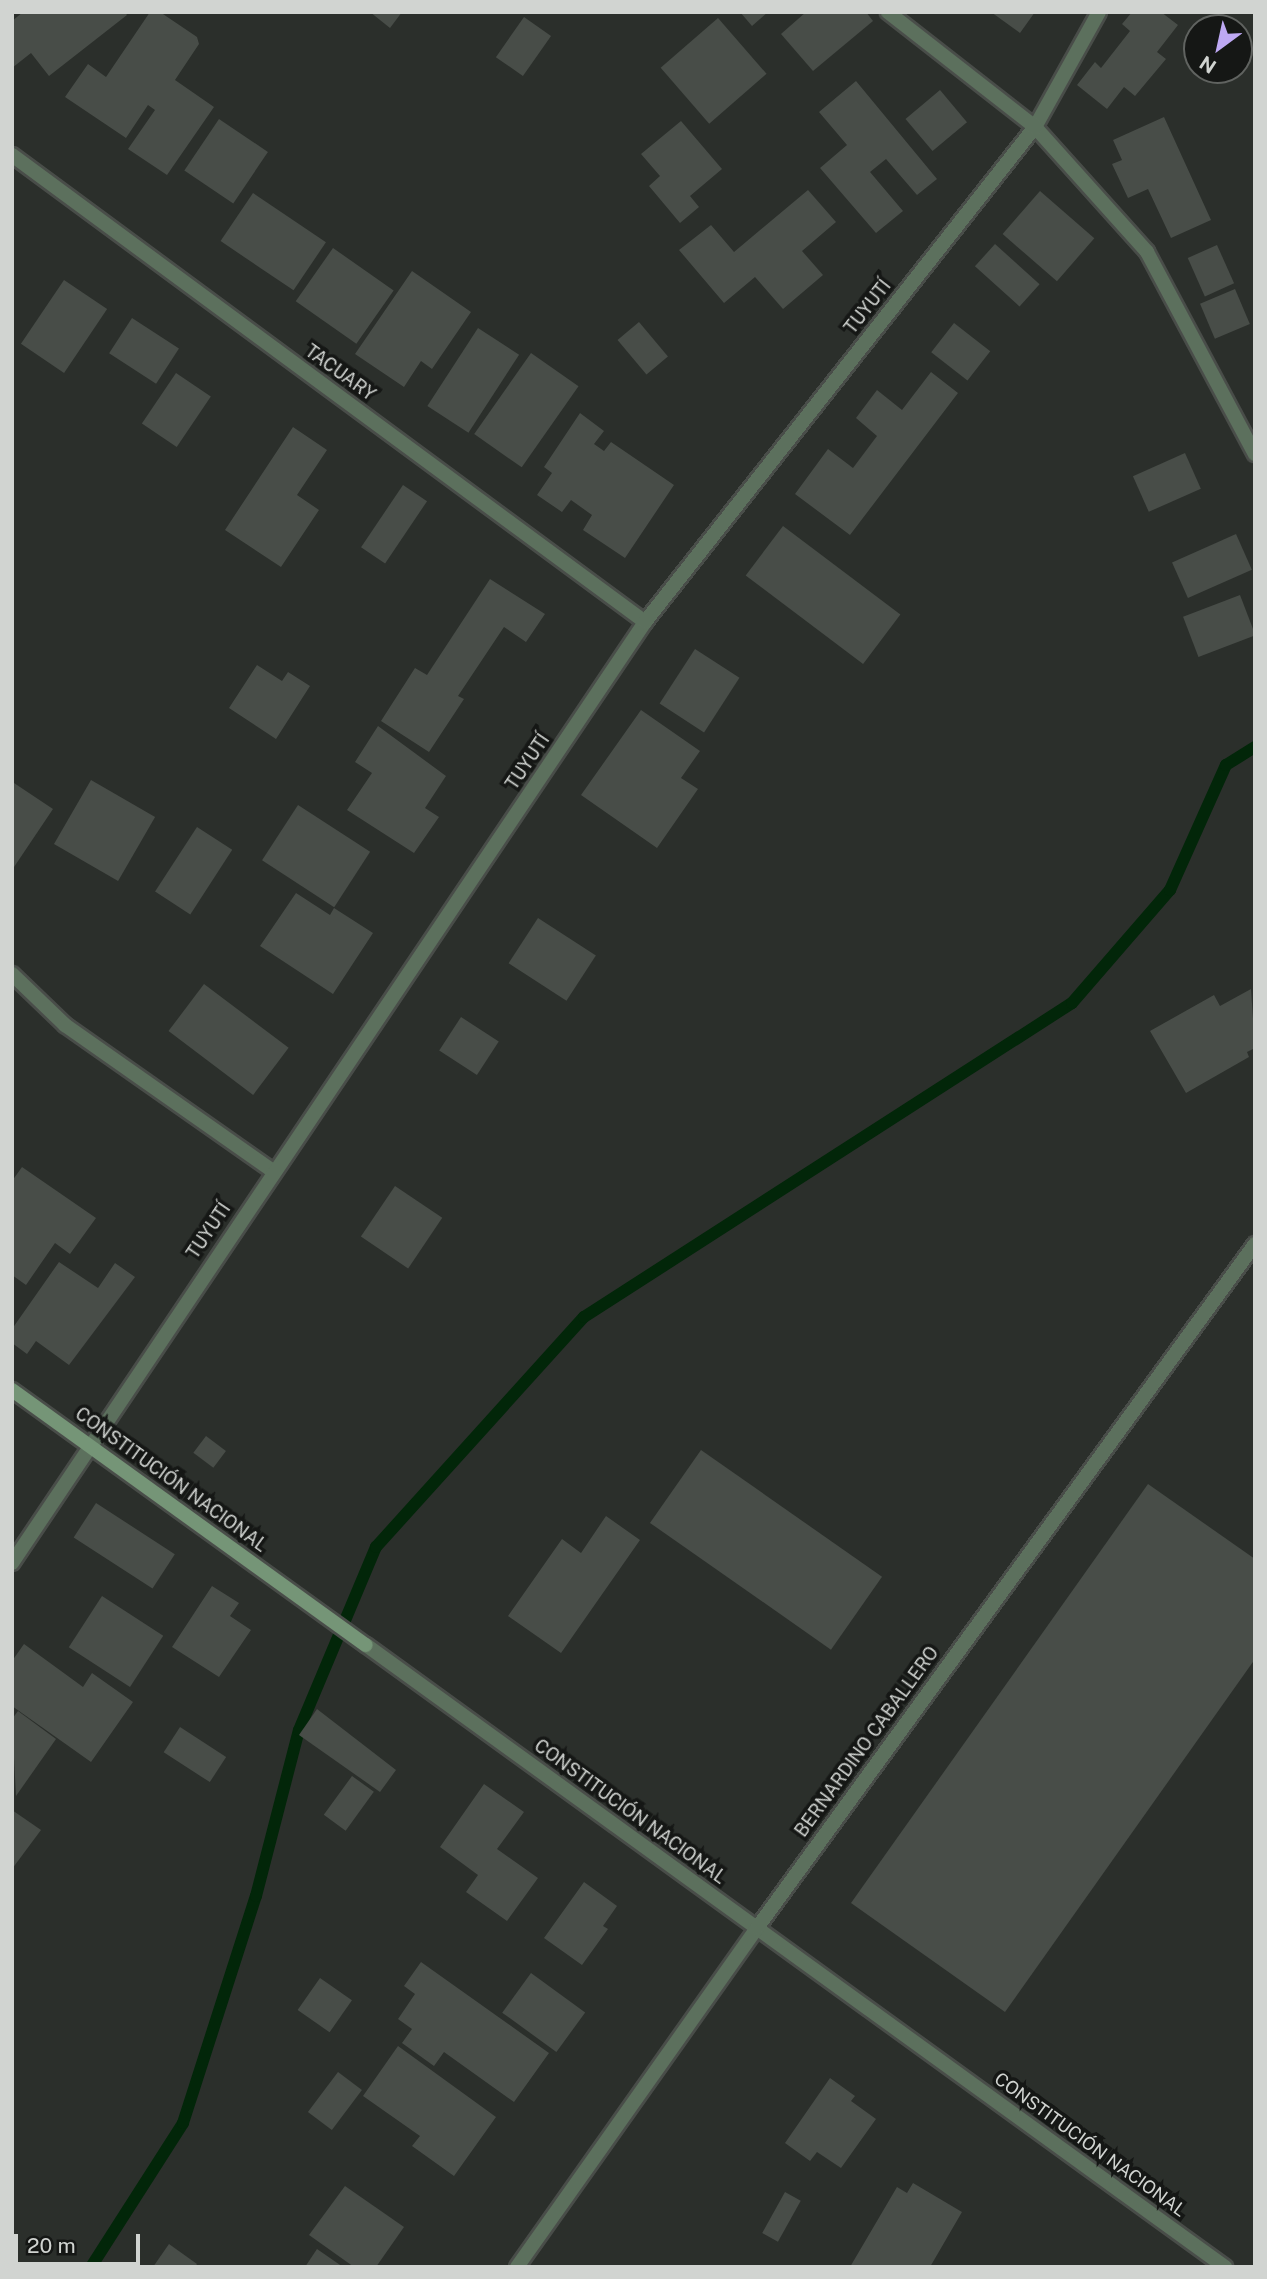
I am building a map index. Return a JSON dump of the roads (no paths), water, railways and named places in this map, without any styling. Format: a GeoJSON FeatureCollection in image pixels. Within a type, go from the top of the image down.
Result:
{"type":"FeatureCollection","features":[{"type":"Feature","properties":{"kind":"street"},"geometry":{"type":"LineString","coordinates":[[888,12],[1035,127],[1147,251],[1255,454]]}},
{"type":"Feature","properties":{"kind":"street","name":"TUYUTÍ"},"geometry":{"type":"LineString","coordinates":[[12,1563],[88,1444],[645,622],[1035,127],[1099,12]]}},
{"type":"Feature","properties":{"kind":"street","name":"TACUARY"},"geometry":{"type":"LineString","coordinates":[[12,155],[645,622]]}},
{"type":"Feature","properties":{"kind":"street"},"geometry":{"type":"LineString","coordinates":[[12,974],[65,1025],[273,1171]]}},
{"type":"Feature","properties":{"kind":"street","name":"BERNARDINO CABALLERO"},"geometry":{"type":"LineString","coordinates":[[517,2267],[757,1928],[1255,1244]]}},
{"type":"Feature","properties":{"kind":"street","name":"CONSTITUCIÓN NACIONAL"},"geometry":{"type":"LineString","coordinates":[[12,1390],[1225,2267]]}},
{"type":"Feature","properties":{"kind":"waterway"},"geometry":{"type":"LineString","coordinates":[[91,2267],[183,2123],[256,1896],[299,1730],[376,1547],[584,1317],[1072,1003],[1170,890],[1226,765],[1255,747]]}}]}
